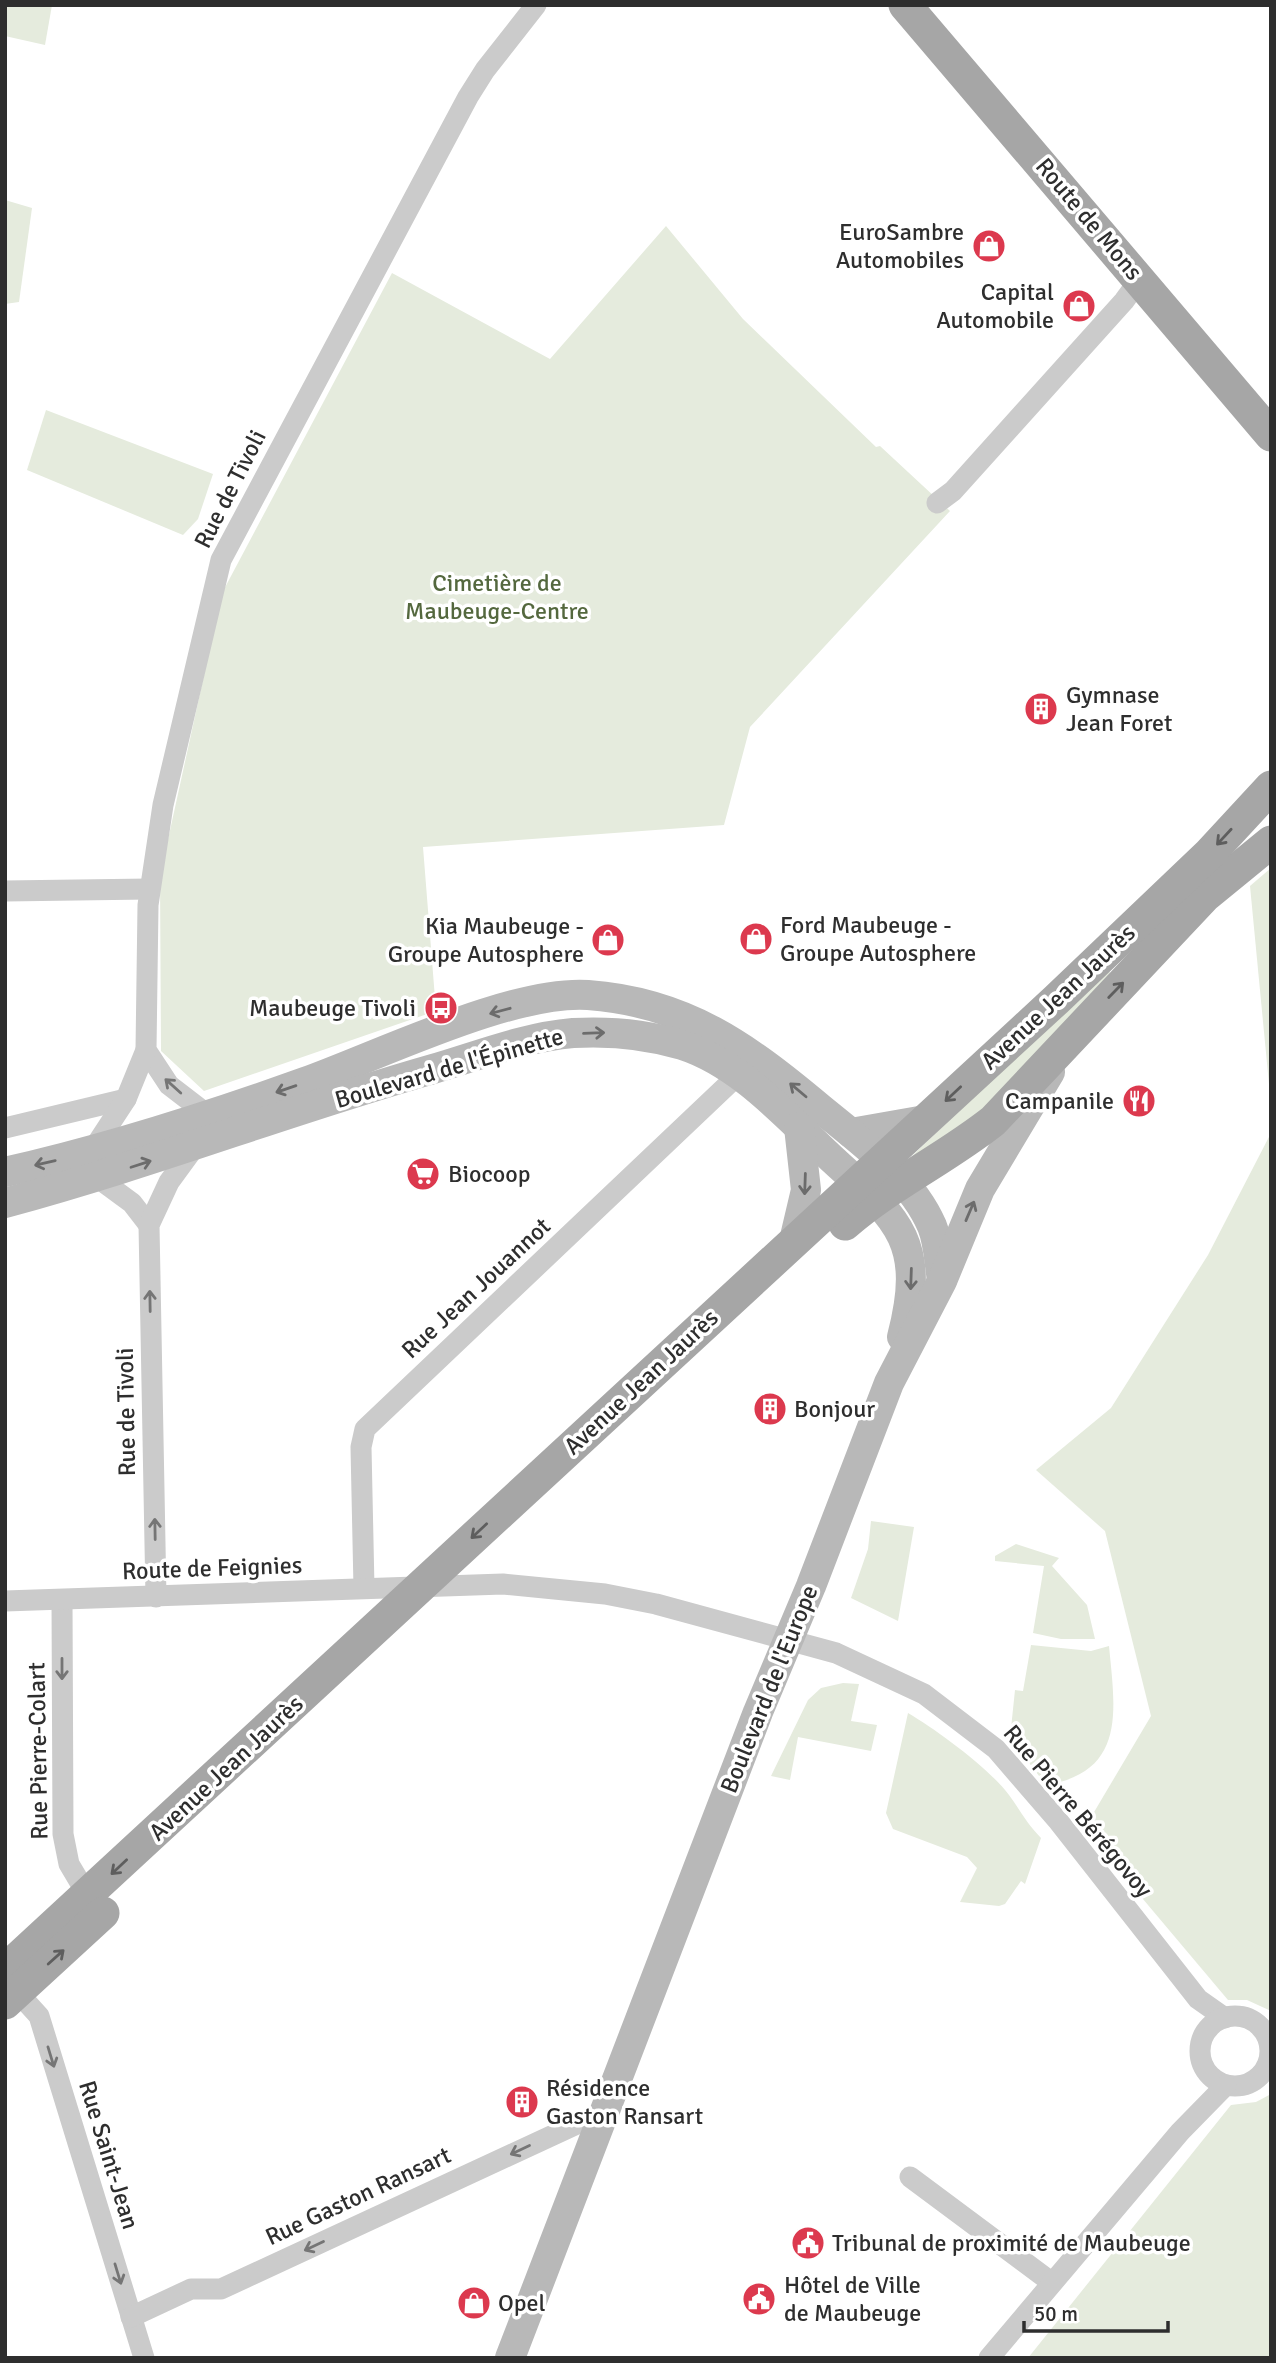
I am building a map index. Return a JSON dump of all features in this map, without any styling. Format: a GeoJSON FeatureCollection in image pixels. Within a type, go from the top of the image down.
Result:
{"type":"FeatureCollection","features":[{"type":"Feature","properties":{"kind":"main road","name":"Route de Mons"},"geometry":{"type":"LineString","coordinates":[[905,5],[1140,279],[1268,434]]}},
{"type":"Feature","properties":{"kind":"main road","name":"Avenue Jean Jaurès"},"geometry":{"type":"LineString","coordinates":[[8,1986],[454,1586],[747,1308],[879,1180],[925,1120],[1157,905],[1271,787]]}},
{"type":"Feature","properties":{"kind":"main road","name":"Avenue Jean Jaurès"},"geometry":{"type":"LineString","coordinates":[[8,1986],[88,1896],[794,1241],[879,1180],[960,1147],[993,1121],[1205,896],[1271,842]]}},
{"type":"Feature","properties":{"kind":"street","name":"Rue de Tivoli"},"geometry":{"type":"LineString","coordinates":[[146,1051],[149,889],[163,805],[221,560],[468,97],[485,69],[536,5]]}},
{"type":"Feature","properties":{"kind":"street"},"geometry":{"type":"LineString","coordinates":[[937,503],[962,481],[1124,301],[1140,279]]}},
{"type":"Feature","properties":{"kind":"street"},"geometry":{"type":"LineString","coordinates":[[5,891],[149,889]]}},
{"type":"Feature","properties":{"kind":"street","name":"Boulevard de l'Épinette"},"geometry":{"type":"LineString","coordinates":[[5,1203],[208,1115],[486,1014],[538,1000],[585,995],[671,1011],[720,1032],[761,1059],[851,1133],[879,1180]]}},
{"type":"Feature","properties":{"kind":"street","name":"Boulevard de l'Épinette"},"geometry":{"type":"LineString","coordinates":[[5,1172],[95,1165],[196,1145],[388,1082],[497,1050],[569,1034],[617,1032],[682,1045],[709,1056],[738,1075],[799,1127],[879,1180]]}},
{"type":"Feature","properties":{"kind":"street","name":"Boulevard de l'Europe"},"geometry":{"type":"LineString","coordinates":[[510,2358],[758,1712],[889,1383],[942,1281],[980,1189],[1069,1040]]}},
{"type":"Feature","properties":{"kind":"street"},"geometry":{"type":"LineString","coordinates":[[146,1051],[95,1165],[149,1225]]}},
{"type":"Feature","properties":{"kind":"street"},"geometry":{"type":"LineString","coordinates":[[146,1051],[169,1085],[208,1115]]}},
{"type":"Feature","properties":{"kind":"street","name":"Rue Jean Jouannot"},"geometry":{"type":"LineString","coordinates":[[364,1588],[361,1447],[365,1429],[738,1075]]}},
{"type":"Feature","properties":{"kind":"street"},"geometry":{"type":"LineString","coordinates":[[5,1128],[126,1100]]}},
{"type":"Feature","properties":{"kind":"street"},"geometry":{"type":"LineString","coordinates":[[851,1133],[925,1120]]}},
{"type":"Feature","properties":{"kind":"street"},"geometry":{"type":"LineString","coordinates":[[794,1241],[806,1190],[799,1127]]}},
{"type":"Feature","properties":{"kind":"street","name":"Rue de Tivoli"},"geometry":{"type":"LineString","coordinates":[[156,1597],[149,1225],[169,1182],[196,1145]]}},
{"type":"Feature","properties":{"kind":"street"},"geometry":{"type":"LineString","coordinates":[[879,1180],[933,1228],[942,1281]]}},
{"type":"Feature","properties":{"kind":"street"},"geometry":{"type":"LineString","coordinates":[[879,1180],[893,1219],[911,1254],[913,1278],[907,1316],[889,1383]]}},
{"type":"Feature","properties":{"kind":"street","name":"Rue Pierre Bérégovoy"},"geometry":{"type":"LineString","coordinates":[[454,1586],[503,1584],[605,1594],[656,1604],[836,1653],[924,1694],[996,1749],[1059,1822],[1217,2023]]}},
{"type":"Feature","properties":{"kind":"street","name":"Route de Feignies"},"geometry":{"type":"LineString","coordinates":[[5,1601],[454,1586]]}},
{"type":"Feature","properties":{"kind":"street","name":"Rue Pierre-Colart"},"geometry":{"type":"LineString","coordinates":[[62,1600],[63,1834],[69,1864],[88,1896]]}},
{"type":"Feature","properties":{"kind":"street","name":"Rue Saint-Jean"},"geometry":{"type":"LineString","coordinates":[[8,1986],[39,2017],[144,2358]]}},
{"type":"Feature","properties":{"kind":"street"},"geometry":{"type":"LineString","coordinates":[[1248,2019],[1268,2034],[1270,2055],[1267,2067],[1250,2083],[1217,2080],[1201,2057],[1201,2046],[1217,2023],[1248,2019]]}},
{"type":"Feature","properties":{"kind":"street"},"geometry":{"type":"LineString","coordinates":[[989,2358],[1180,2132],[1217,2080]]}},
{"type":"Feature","properties":{"kind":"street","name":"Rue Gaston Ransart"},"geometry":{"type":"LineString","coordinates":[[131,2317],[191,2289],[221,2289],[605,2111]]}},
{"type":"Feature","properties":{"kind":"street"},"geometry":{"type":"LineString","coordinates":[[910,2177],[1051,2282]]}},
{"type":"Feature","properties":{"kind":"green space"},"geometry":{"type":"Polygon","coordinates":[[[5,5],[52,5],[45,45],[5,36],[5,5]]]}},
{"type":"Feature","properties":{"kind":"green space"},"geometry":{"type":"Polygon","coordinates":[[[5,200],[32,208],[19,302],[5,304],[5,200]]]}},
{"type":"Feature","properties":{"kind":"green space","name":"Cimetière de Maubeuge-Centre"},"geometry":{"type":"Polygon","coordinates":[[[666,226],[743,319],[876,447],[880,446],[950,511],[750,727],[724,825],[423,847],[436,1011],[204,1091],[161,1051],[160,876],[222,593],[392,273],[550,359],[666,226]]]}},
{"type":"Feature","properties":{"kind":"green space"},"geometry":{"type":"Polygon","coordinates":[[[46,410],[213,474],[198,519],[183,535],[27,470],[46,410]]]}},
{"type":"Feature","properties":{"kind":"green space"},"geometry":{"type":"Polygon","coordinates":[[[1271,868],[1271,1105],[1250,886],[1271,868]]]}},
{"type":"Feature","properties":{"kind":"green space"},"geometry":{"type":"Polygon","coordinates":[[[1103,971],[1110,972],[1109,978],[965,1130],[909,1159],[1103,971]]]}},
{"type":"Feature","properties":{"kind":"green space"},"geometry":{"type":"Polygon","coordinates":[[[1271,1133],[1271,2011],[1247,2000],[1228,2000],[1084,1829],[1151,1716],[1105,1531],[1036,1470],[1111,1408],[1208,1255],[1271,1133]]]}},
{"type":"Feature","properties":{"kind":"green space"},"geometry":{"type":"Polygon","coordinates":[[[871,1521],[914,1527],[898,1621],[851,1598],[868,1549],[871,1521]]]}},
{"type":"Feature","properties":{"kind":"green space"},"geometry":{"type":"Polygon","coordinates":[[[1016,1544],[1059,1558],[1052,1566],[1087,1605],[1095,1639],[1061,1639],[1033,1633],[1044,1566],[995,1561],[995,1556],[1016,1544]]]}},
{"type":"Feature","properties":{"kind":"green space"},"geometry":{"type":"Polygon","coordinates":[[[1031,1645],[1091,1651],[1109,1646],[1113,1714],[1110,1734],[1103,1752],[1091,1767],[1072,1778],[1046,1785],[1010,1738],[1015,1690],[1023,1691],[1031,1645]]]}},
{"type":"Feature","properties":{"kind":"green space"},"geometry":{"type":"Polygon","coordinates":[[[843,1683],[859,1684],[851,1721],[877,1725],[871,1751],[798,1737],[790,1780],[771,1776],[808,1700],[821,1688],[843,1683]]]}},
{"type":"Feature","properties":{"kind":"green space"},"geometry":{"type":"Polygon","coordinates":[[[908,1713],[948,1740],[989,1774],[1009,1795],[1041,1838],[1025,1884],[1021,1881],[1005,1904],[999,1906],[960,1902],[977,1868],[967,1857],[893,1829],[886,1813],[908,1713]]]}},
{"type":"Feature","properties":{"kind":"green space"},"geometry":{"type":"Polygon","coordinates":[[[1271,2094],[1271,2358],[1028,2358],[1231,2105],[1256,2102],[1271,2094]]]}},
{"type":"Feature","properties":{"kind":"place","name":"EuroSambre Automobiles"},"geometry":{"type":"Point","coordinates":[989,246]}},
{"type":"Feature","properties":{"kind":"place","name":"Capital Automobile"},"geometry":{"type":"Point","coordinates":[1079,306]}},
{"type":"Feature","properties":{"kind":"place","name":"Gymnase Jean Foret"},"geometry":{"type":"Point","coordinates":[1041,709]}},
{"type":"Feature","properties":{"kind":"place","name":"Ford Maubeuge - Groupe Autosphere"},"geometry":{"type":"Point","coordinates":[756,939]}},
{"type":"Feature","properties":{"kind":"place","name":"Kia Maubeuge - Groupe Autosphere"},"geometry":{"type":"Point","coordinates":[608,940]}},
{"type":"Feature","properties":{"kind":"place","name":"Maubeuge Tivoli"},"geometry":{"type":"Point","coordinates":[441,1008]}},
{"type":"Feature","properties":{"kind":"place","name":"Campanile"},"geometry":{"type":"Point","coordinates":[1139,1101]}},
{"type":"Feature","properties":{"kind":"place","name":"Biocoop"},"geometry":{"type":"Point","coordinates":[423,1174]}},
{"type":"Feature","properties":{"kind":"place","name":"Bonjour"},"geometry":{"type":"Point","coordinates":[770,1409]}},
{"type":"Feature","properties":{"kind":"place","name":"Résidence Gaston Ransart"},"geometry":{"type":"Point","coordinates":[522,2102]}},
{"type":"Feature","properties":{"kind":"place","name":"Tribunal de proximité de Maubeuge"},"geometry":{"type":"Point","coordinates":[808,2243]}},
{"type":"Feature","properties":{"kind":"place","name":"Hôtel de Ville de Maubeuge"},"geometry":{"type":"Point","coordinates":[759,2299]}},
{"type":"Feature","properties":{"kind":"place","name":"Opel"},"geometry":{"type":"Point","coordinates":[474,2303]}}]}
